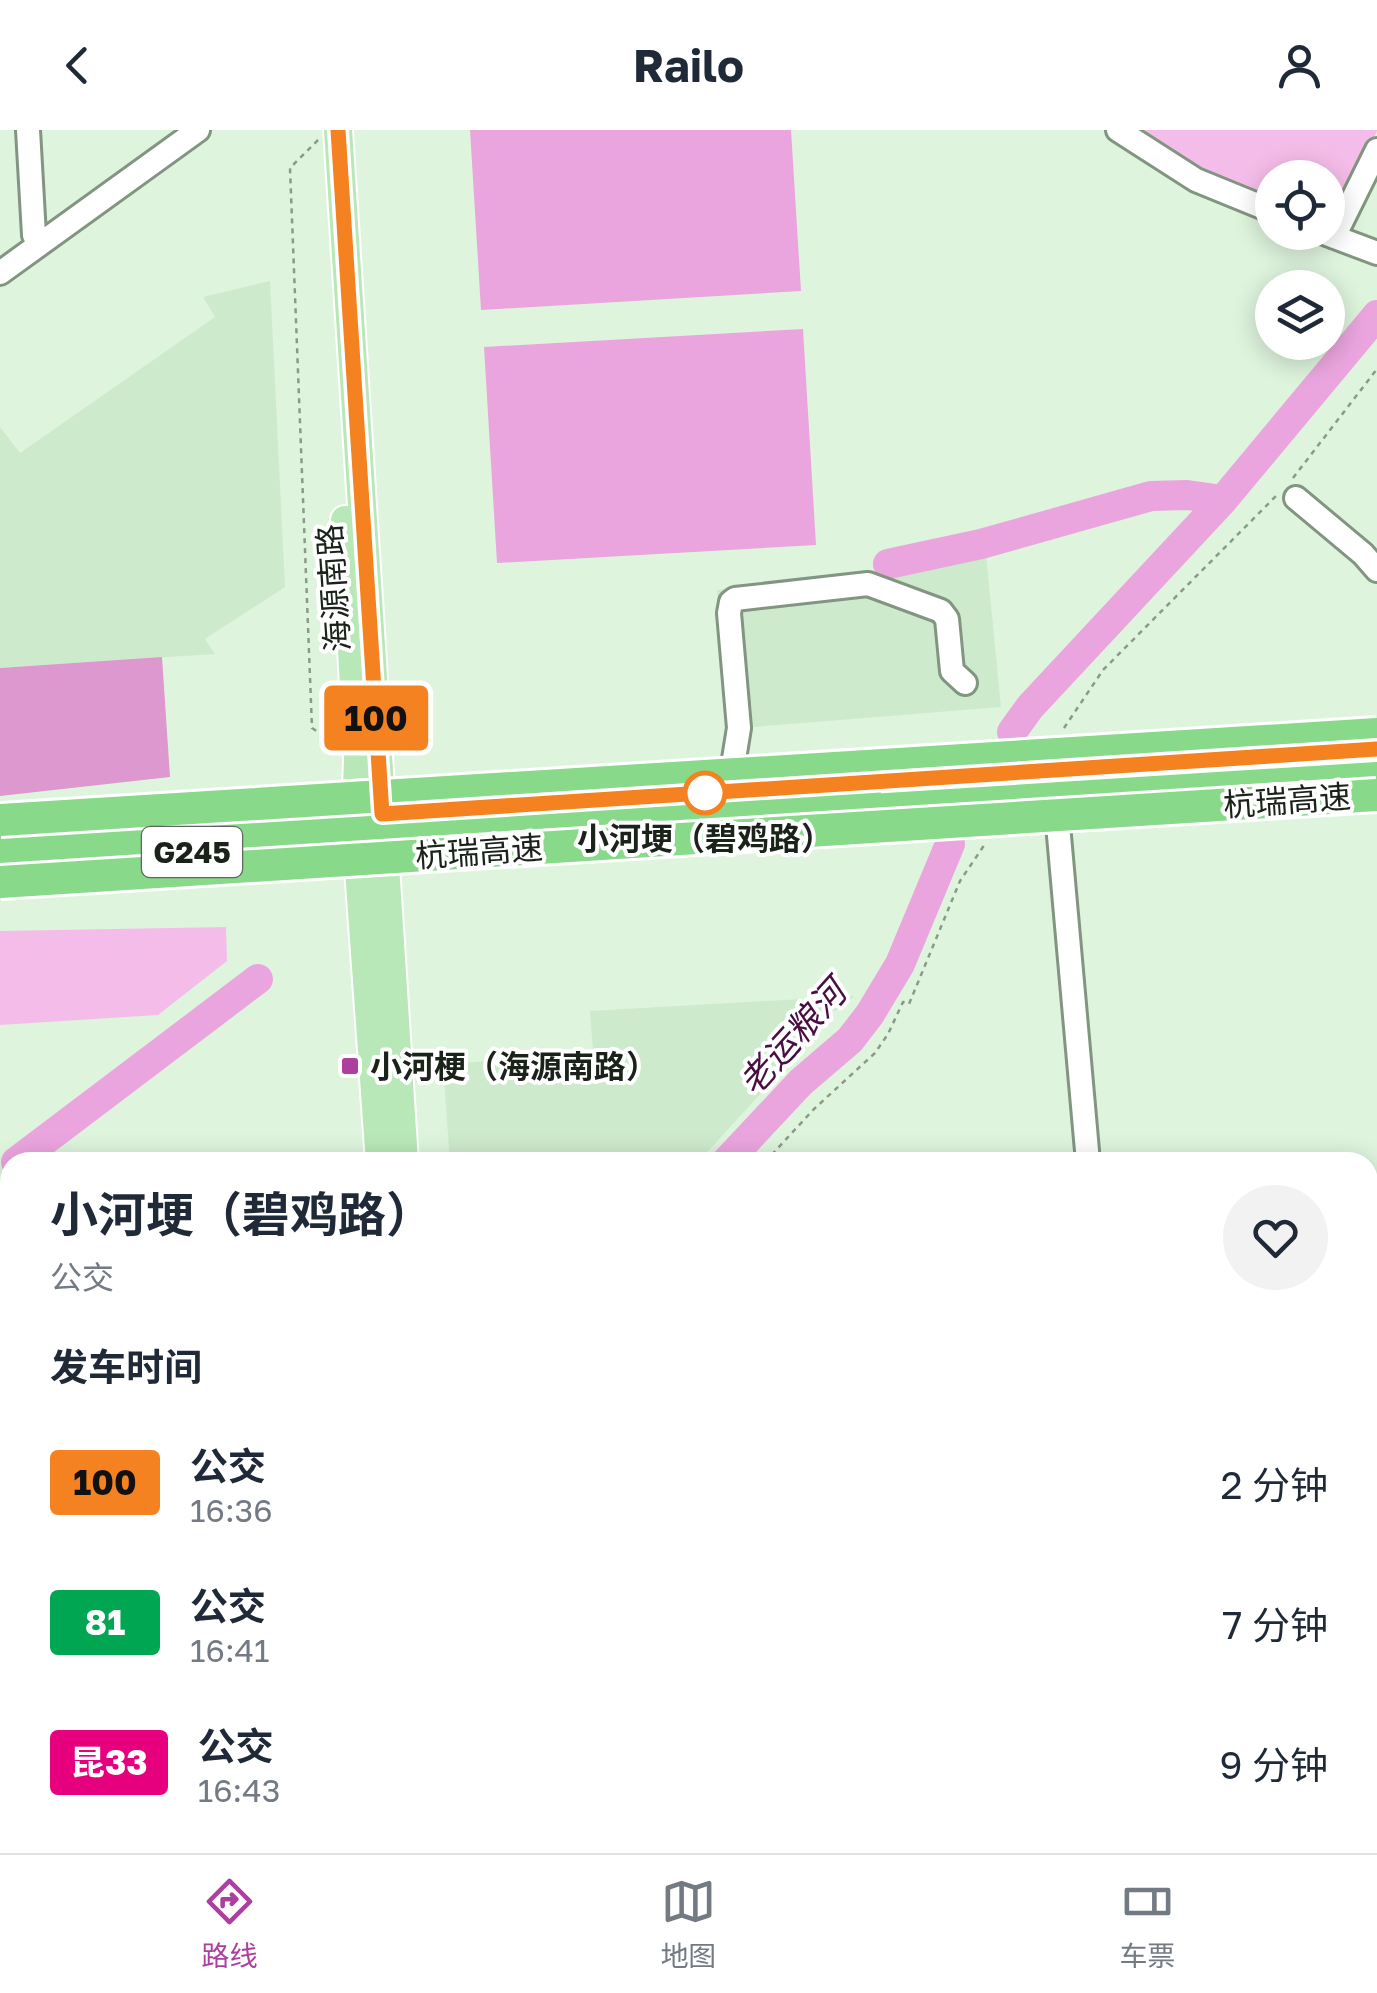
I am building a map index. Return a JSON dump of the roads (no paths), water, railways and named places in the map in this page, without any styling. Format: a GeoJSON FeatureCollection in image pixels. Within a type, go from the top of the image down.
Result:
{"type":"FeatureCollection","features":[{"type":"Feature","properties":{"kind":"highway"},"geometry":{"type":"LineString","coordinates":[[1046,748],[1377,720]]}},
{"type":"Feature","properties":{"kind":"highway","name":"杭瑞高速"},"geometry":{"type":"LineString","coordinates":[[0,820],[1046,748],[1377,734]]}},
{"type":"Feature","properties":{"kind":"highway","name":"G245"},"geometry":{"type":"LineString","coordinates":[[0,865],[736,791],[1377,749]]}},
{"type":"Feature","properties":{"kind":"highway","name":"G245"},"geometry":{"type":"LineString","coordinates":[[0,839],[370,828],[1056,798],[1377,778]]}},
{"type":"Feature","properties":{"kind":"highway","name":"杭瑞高速"},"geometry":{"type":"LineString","coordinates":[[0,882],[1377,795]]}},
{"type":"Feature","properties":{"kind":"main road","name":"海源南路"},"geometry":{"type":"LineString","coordinates":[[327,132],[358,760],[370,828],[403,1152]]}},
{"type":"Feature","properties":{"kind":"main road","name":"海源南路"},"geometry":{"type":"LineString","coordinates":[[327,132],[370,828],[380,1152]]}},
{"type":"Feature","properties":{"kind":"street"},"geometry":{"type":"LineString","coordinates":[[28,130],[34,235],[38,244]]}},
{"type":"Feature","properties":{"kind":"street"},"geometry":{"type":"LineString","coordinates":[[0,272],[198,130]]}},
{"type":"Feature","properties":{"kind":"street"},"geometry":{"type":"LineString","coordinates":[[1118,130],[1196,180],[1255,204]]}},
{"type":"Feature","properties":{"kind":"street"},"geometry":{"type":"LineString","coordinates":[[1345,207],[1377,150]]}},
{"type":"Feature","properties":{"kind":"street"},"geometry":{"type":"LineString","coordinates":[[1345,241],[1377,253]]}},
{"type":"Feature","properties":{"kind":"street"},"geometry":{"type":"LineString","coordinates":[[1287,492],[1377,570]]}},
{"type":"Feature","properties":{"kind":"street"},"geometry":{"type":"LineString","coordinates":[[736,791],[734,759],[739,728],[729,613],[735,599],[868,584],[942,611],[952,672],[965,682]]}},
{"type":"Feature","properties":{"kind":"street"},"geometry":{"type":"LineString","coordinates":[[1056,798],[1087,1152]]}},
{"type":"Feature","properties":{"kind":"waterway","name":"老运粮河"},"geometry":{"type":"LineString","coordinates":[[1012,732],[1030,707],[1223,500],[1377,315]]}},
{"type":"Feature","properties":{"kind":"waterway","name":"老运粮河"},"geometry":{"type":"LineString","coordinates":[[888,564],[981,544],[1151,496],[1223,500]]}},
{"type":"Feature","properties":{"kind":"waterway","name":"老运粮河"},"geometry":{"type":"LineString","coordinates":[[735,1152],[801,1082],[850,1040],[870,1014],[900,964],[950,844]]}},
{"type":"Feature","properties":{"kind":"waterway","name":"老运粮河"},"geometry":{"type":"LineString","coordinates":[[29,1152],[258,979]]}},
{"type":"Feature","properties":{"kind":"place","name":"小河埂（碧鸡路）"},"geometry":{"type":"Point","coordinates":[705,793]}},
{"type":"Feature","properties":{"kind":"place","name":"小河梗（海源南路）"},"geometry":{"type":"Point","coordinates":[350,1066]}}]}
